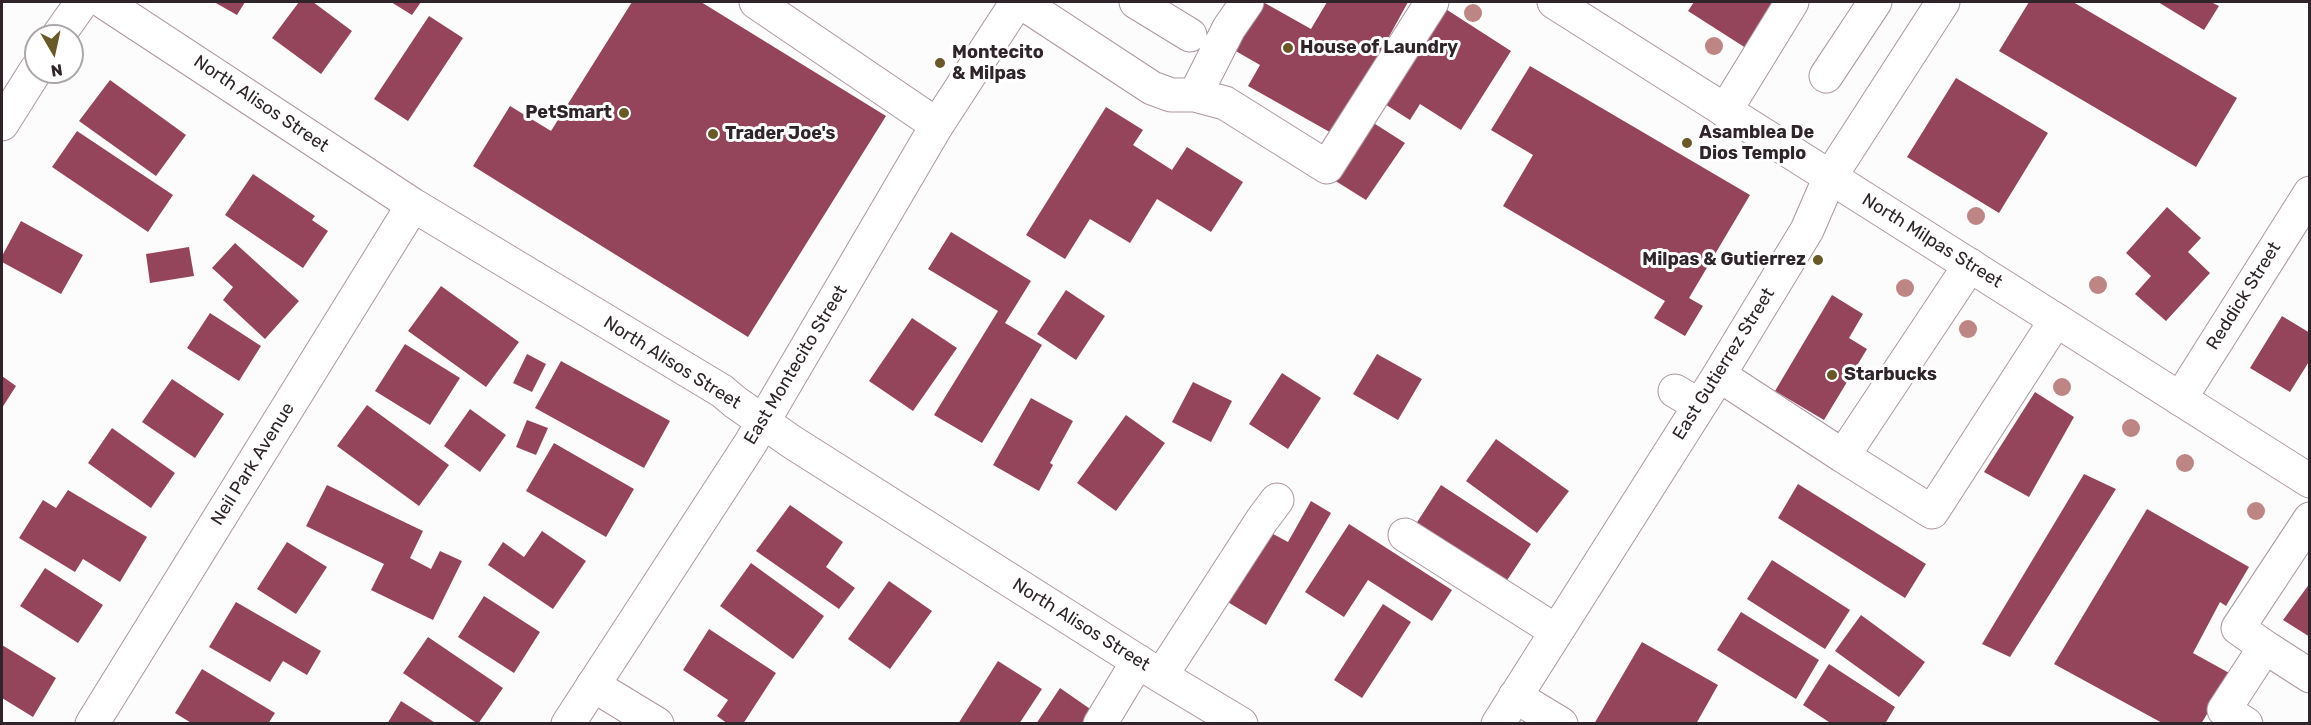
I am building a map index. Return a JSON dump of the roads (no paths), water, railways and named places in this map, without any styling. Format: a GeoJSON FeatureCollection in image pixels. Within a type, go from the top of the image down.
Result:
{"type":"FeatureCollection","features":[{"type":"Feature","properties":{"kind":"street"},"geometry":{"type":"LineString","coordinates":[[66,24],[82,2]]}},
{"type":"Feature","properties":{"kind":"street","name":"North Alisos Street"},"geometry":{"type":"LineString","coordinates":[[104,2],[413,205],[723,391],[792,442],[1149,669],[1241,723]]}},
{"type":"Feature","properties":{"kind":"street"},"geometry":{"type":"LineString","coordinates":[[756,2],[937,125]]}},
{"type":"Feature","properties":{"kind":"street"},"geometry":{"type":"LineString","coordinates":[[1019,2],[1152,88],[1171,95],[1195,95],[1225,103],[1327,167],[1432,2]]}},
{"type":"Feature","properties":{"kind":"street","name":"East Montecito Street"},"geometry":{"type":"LineString","coordinates":[[568,723],[764,420],[937,125],[1019,2]]}},
{"type":"Feature","properties":{"kind":"street"},"geometry":{"type":"LineString","coordinates":[[1195,95],[1229,28],[1247,2]]}},
{"type":"Feature","properties":{"kind":"street","name":"North Milpas Street"},"geometry":{"type":"LineString","coordinates":[[1554,2],[2310,481]]}},
{"type":"Feature","properties":{"kind":"street"},"geometry":{"type":"LineString","coordinates":[[1725,111],[1792,2]]}},
{"type":"Feature","properties":{"kind":"street"},"geometry":{"type":"LineString","coordinates":[[1826,76],[1875,2]]}},
{"type":"Feature","properties":{"kind":"street","name":"East Gutierrez Street"},"geometry":{"type":"LineString","coordinates":[[1498,723],[1556,630],[1687,398],[1719,375],[1807,230],[1830,177],[1943,2]]}},
{"type":"Feature","properties":{"kind":"street"},"geometry":{"type":"LineString","coordinates":[[1146,4],[1190,35]]}},
{"type":"Feature","properties":{"kind":"street"},"geometry":{"type":"LineString","coordinates":[[2,124],[27,84]]}},
{"type":"Feature","properties":{"kind":"street","name":"Reddick Street"},"geometry":{"type":"LineString","coordinates":[[2180,399],[2310,193]]}},
{"type":"Feature","properties":{"kind":"street","name":"Neil Park Avenue"},"geometry":{"type":"LineString","coordinates":[[92,723],[413,205]]}},
{"type":"Feature","properties":{"kind":"street"},"geometry":{"type":"LineString","coordinates":[[1842,456],[1970,265]]}},
{"type":"Feature","properties":{"kind":"street"},"geometry":{"type":"LineString","coordinates":[[1719,375],[1932,512],[2056,320]]}},
{"type":"Feature","properties":{"kind":"street"},"geometry":{"type":"LineString","coordinates":[[1100,723],[1149,669],[1277,500]]}},
{"type":"Feature","properties":{"kind":"street"},"geometry":{"type":"LineString","coordinates":[[2310,519],[2238,628],[2310,676]]}},
{"type":"Feature","properties":{"kind":"street"},"geometry":{"type":"LineString","coordinates":[[1406,535],[1556,630]]}},
{"type":"Feature","properties":{"kind":"street"},"geometry":{"type":"LineString","coordinates":[[2246,723],[2224,710],[2265,647]]}},
{"type":"Feature","properties":{"kind":"street"},"geometry":{"type":"LineString","coordinates":[[593,685],[657,723]]}},
{"type":"Feature","properties":{"kind":"street"},"geometry":{"type":"LineString","coordinates":[[1515,696],[1561,723]]}},
{"type":"Feature","properties":{"kind":"place","name":"House of Laundry"},"geometry":{"type":"Point","coordinates":[1288,48]}},
{"type":"Feature","properties":{"kind":"place","name":"Montecito & Milpas"},"geometry":{"type":"Point","coordinates":[940,63]}},
{"type":"Feature","properties":{"kind":"place","name":"PetSmart"},"geometry":{"type":"Point","coordinates":[624,113]}},
{"type":"Feature","properties":{"kind":"place","name":"Trader Joe's"},"geometry":{"type":"Point","coordinates":[713,134]}},
{"type":"Feature","properties":{"kind":"place","name":"Asamblea De Dios Templo"},"geometry":{"type":"Point","coordinates":[1687,143]}},
{"type":"Feature","properties":{"kind":"place","name":"Milpas & Gutierrez"},"geometry":{"type":"Point","coordinates":[1818,260]}},
{"type":"Feature","properties":{"kind":"place","name":"Starbucks"},"geometry":{"type":"Point","coordinates":[1832,375]}}]}
